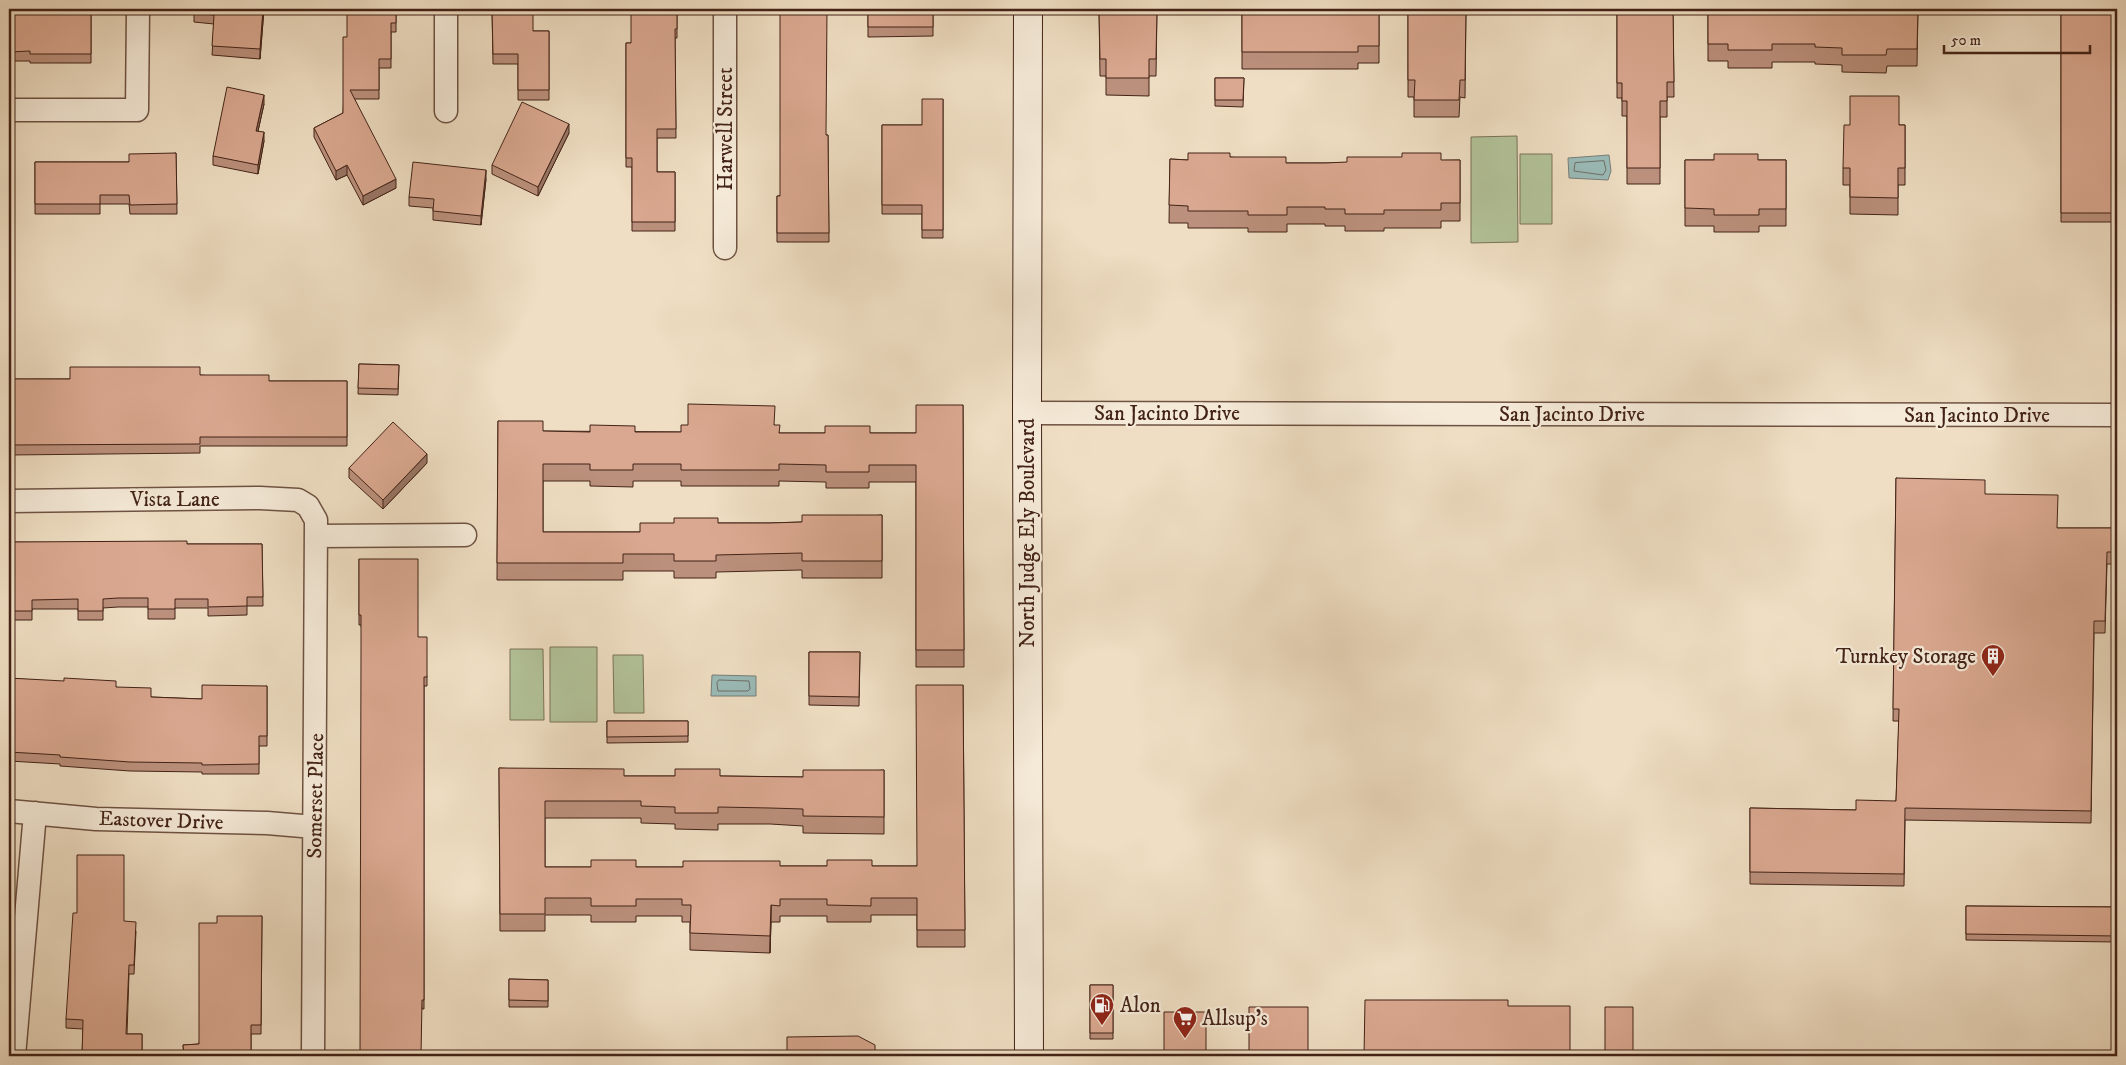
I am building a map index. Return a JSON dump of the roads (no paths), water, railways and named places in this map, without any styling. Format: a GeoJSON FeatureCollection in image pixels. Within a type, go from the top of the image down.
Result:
{"type":"FeatureCollection","features":[{"type":"Feature","properties":{"kind":"main road","name":"North Judge Ely Boulevard"},"geometry":{"type":"LineString","coordinates":[[1028,9],[1027,413],[1030,1056]]}},
{"type":"Feature","properties":{"kind":"street"},"geometry":{"type":"LineString","coordinates":[[9,110],[137,110],[138,9]]}},
{"type":"Feature","properties":{"kind":"street"},"geometry":{"type":"LineString","coordinates":[[446,9],[446,111]]}},
{"type":"Feature","properties":{"kind":"street","name":"Harwell Street"},"geometry":{"type":"LineString","coordinates":[[725,9],[725,248]]}},
{"type":"Feature","properties":{"kind":"street","name":"San Jacinto Drive"},"geometry":{"type":"LineString","coordinates":[[1027,413],[2117,415]]}},
{"type":"Feature","properties":{"kind":"street","name":"Vista Lane"},"geometry":{"type":"LineString","coordinates":[[9,501],[250,498],[298,500],[308,506],[316,520],[318,536]]}},
{"type":"Feature","properties":{"kind":"street"},"geometry":{"type":"LineString","coordinates":[[318,536],[465,535]]}},
{"type":"Feature","properties":{"kind":"street","name":"Somerset Place"},"geometry":{"type":"LineString","coordinates":[[313,1056],[318,536]]}},
{"type":"Feature","properties":{"kind":"street","name":"Eastover Drive"},"geometry":{"type":"LineString","coordinates":[[9,811],[96,819],[248,823],[314,827]]}},
{"type":"Feature","properties":{"kind":"street"},"geometry":{"type":"LineString","coordinates":[[14,1056],[35,813]]}},
{"type":"Feature","properties":{"kind":"water"},"geometry":{"type":"Polygon","coordinates":[[[1609,155],[1611,171],[1608,180],[1569,178],[1568,158],[1609,155]]]}},
{"type":"Feature","properties":{"kind":"water"},"geometry":{"type":"Polygon","coordinates":[[[712,675],[756,676],[756,696],[711,696],[712,675]]]}},
{"type":"Feature","properties":{"kind":"place","name":"Turnkey Storage"},"geometry":{"type":"Point","coordinates":[1993,677]}},
{"type":"Feature","properties":{"kind":"place","name":"Alon"},"geometry":{"type":"Point","coordinates":[1102,1026]}},
{"type":"Feature","properties":{"kind":"place","name":"Allsup's"},"geometry":{"type":"Point","coordinates":[1185,1039]}}]}
